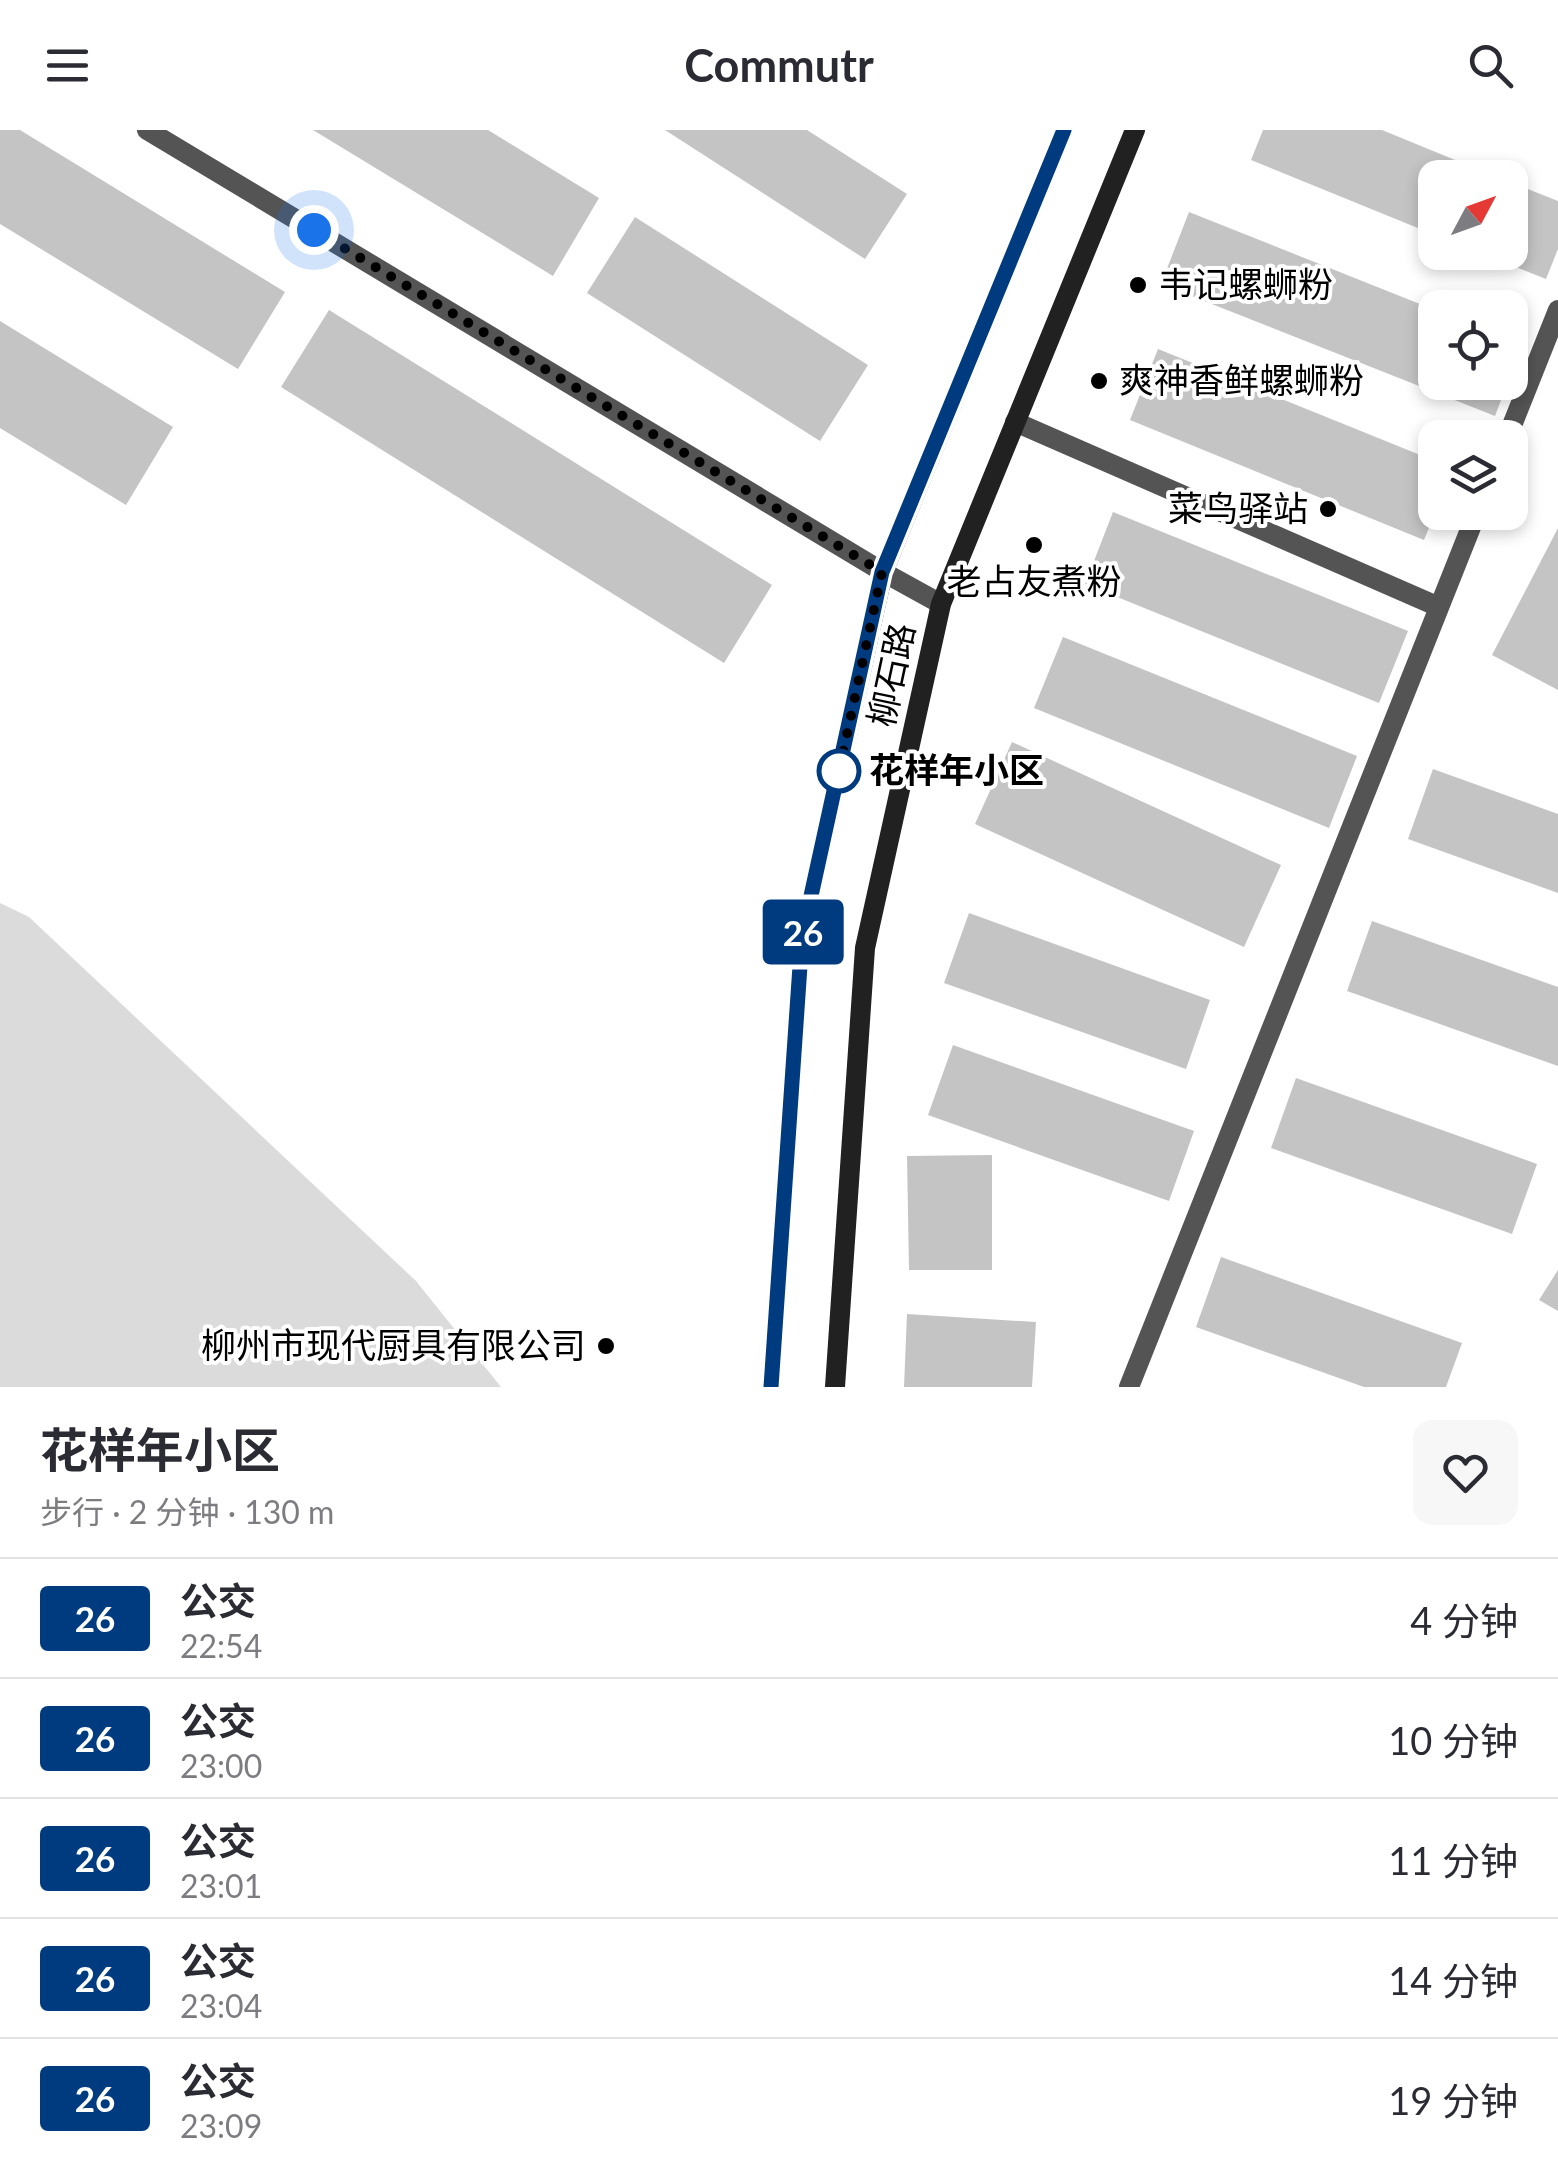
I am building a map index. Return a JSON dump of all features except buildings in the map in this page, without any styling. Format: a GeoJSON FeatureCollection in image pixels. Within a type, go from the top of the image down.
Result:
{"type":"FeatureCollection","features":[{"type":"Feature","properties":{"kind":"main road","name":"柳石路"},"geometry":{"type":"LineString","coordinates":[[771,1387],[802,937],[882,572],[1064,130]]}},
{"type":"Feature","properties":{"kind":"main road","name":"柳石路"},"geometry":{"type":"LineString","coordinates":[[834,1387],[866,948],[942,604],[1135,130]]}},
{"type":"Feature","properties":{"kind":"street"},"geometry":{"type":"LineString","coordinates":[[147,130],[882,572],[942,604]]}},
{"type":"Feature","properties":{"kind":"street"},"geometry":{"type":"LineString","coordinates":[[1514,420],[1558,310]]}},
{"type":"Feature","properties":{"kind":"street"},"geometry":{"type":"LineString","coordinates":[[1016,422],[1439,607]]}},
{"type":"Feature","properties":{"kind":"street"},"geometry":{"type":"LineString","coordinates":[[1129,1387],[1469,530]]}},
{"type":"Feature","properties":{"kind":"shaded area"},"geometry":{"type":"Polygon","coordinates":[[[0,903],[29,917],[416,1281],[501,1387],[0,1387],[0,903]]]}},
{"type":"Feature","properties":{"kind":"bus line","name":"26"},"geometry":{"type":"LineString","coordinates":[[771,1387],[802,937],[882,572],[1064,130]]}},
{"type":"Feature","properties":{"kind":"place","name":"韦记螺蛳粉"},"geometry":{"type":"Point","coordinates":[1138,285]}},
{"type":"Feature","properties":{"kind":"place","name":"爽神香鲜螺蛳粉"},"geometry":{"type":"Point","coordinates":[1099,381]}},
{"type":"Feature","properties":{"kind":"place","name":"菜鸟驿站"},"geometry":{"type":"Point","coordinates":[1328,509]}},
{"type":"Feature","properties":{"kind":"place","name":"老占友煮粉"},"geometry":{"type":"Point","coordinates":[1034,545]}},
{"type":"Feature","properties":{"kind":"place","name":"花样年小区"},"geometry":{"type":"Point","coordinates":[839,771]}},
{"type":"Feature","properties":{"kind":"place","name":"柳州市现代厨具有限公司"},"geometry":{"type":"Point","coordinates":[606,1346]}},
{"type":"Feature","properties":{"kind":"route"},"geometry":{"type":"LineString","coordinates":[[314,230],[882,572],[839,771]]}}]}
